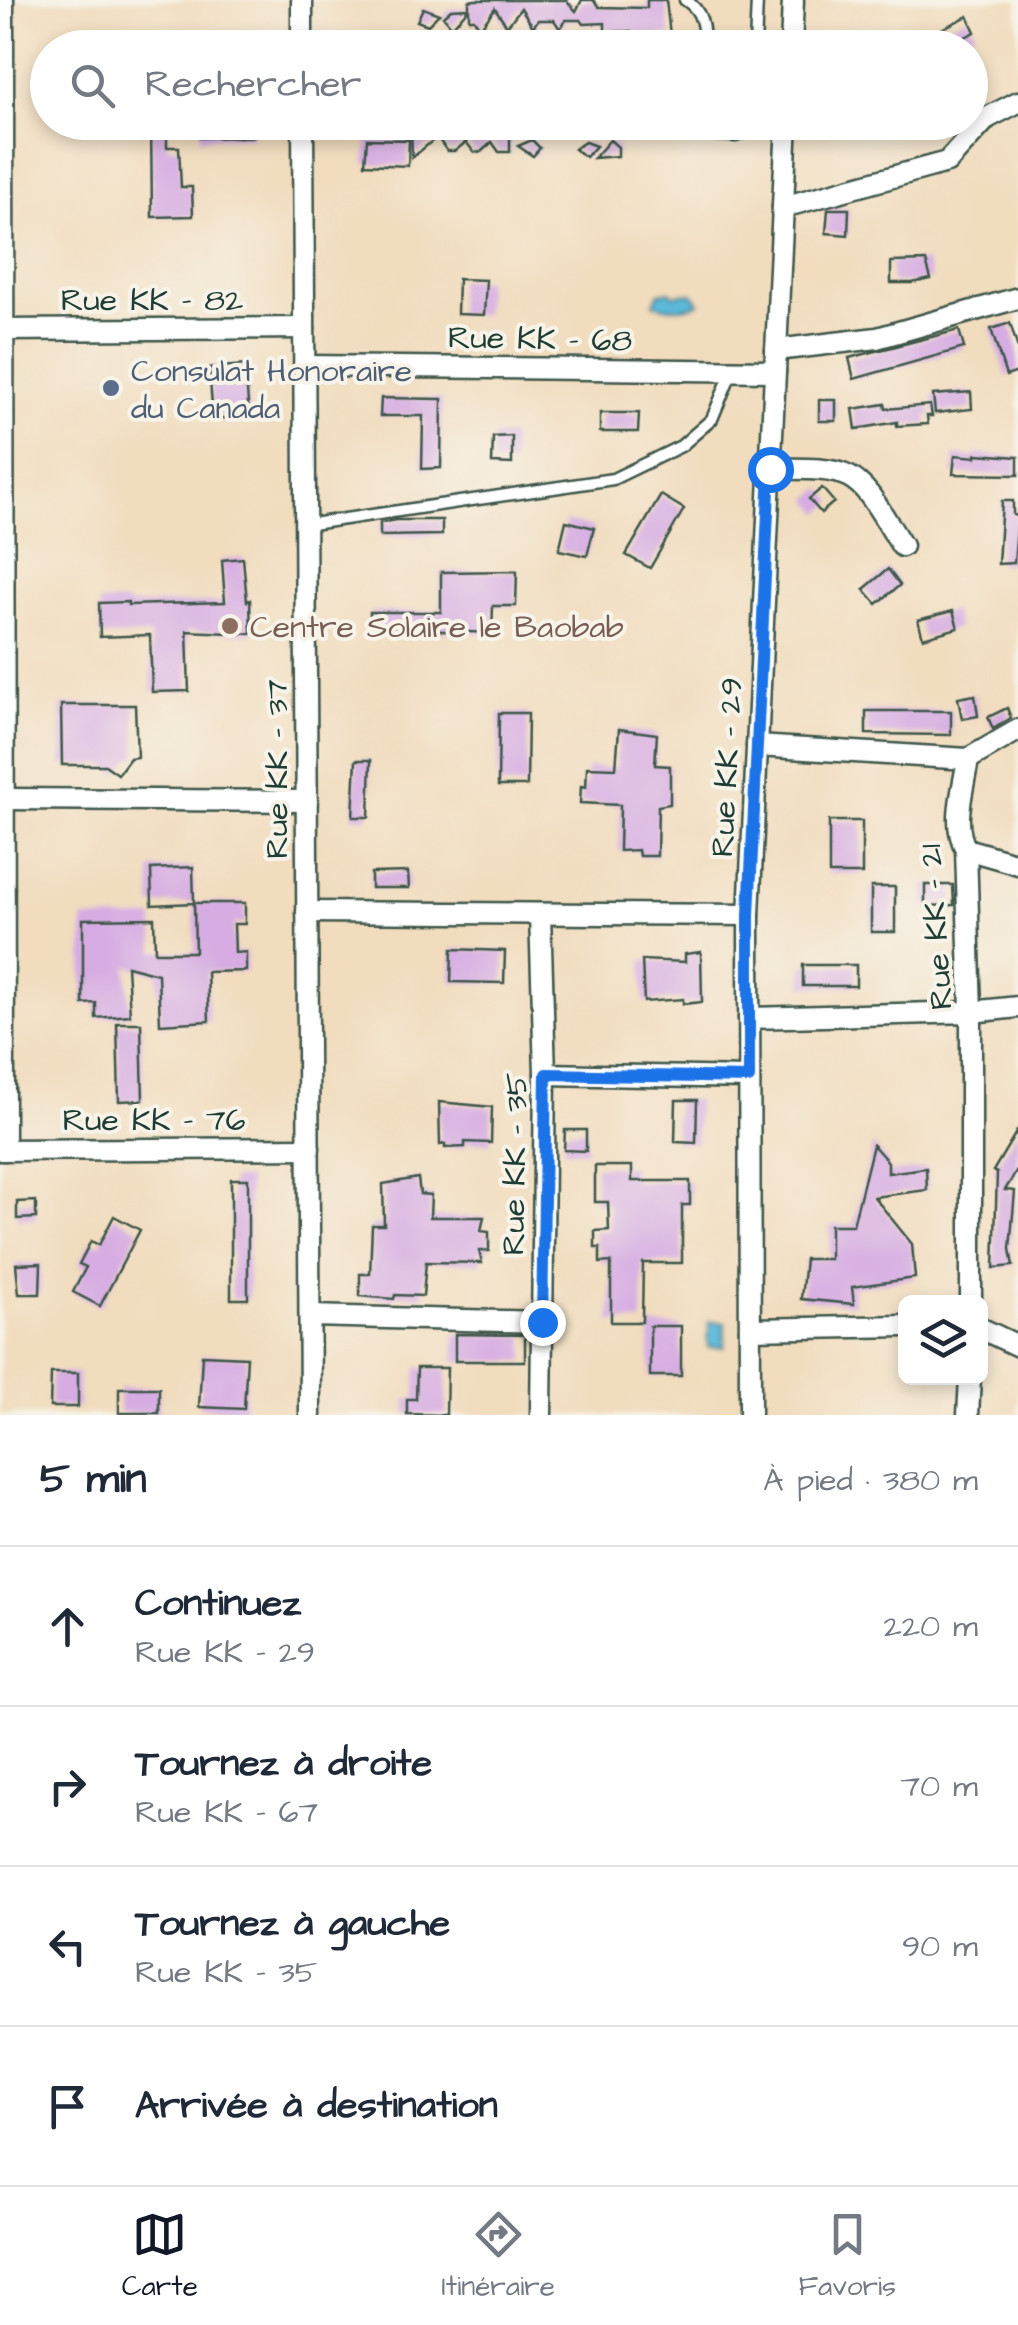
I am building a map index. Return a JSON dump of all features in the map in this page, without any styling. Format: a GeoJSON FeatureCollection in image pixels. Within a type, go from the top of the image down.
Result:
{"type":"FeatureCollection","features":[{"type":"Feature","properties":{"kind":"street"},"geometry":{"type":"LineString","coordinates":[[2,1150],[6,798],[1,590],[3,0]]}},
{"type":"Feature","properties":{"kind":"street"},"geometry":{"type":"LineString","coordinates":[[302,0],[302,30]]}},
{"type":"Feature","properties":{"kind":"street"},"geometry":{"type":"LineString","coordinates":[[792,30],[793,0]]}},
{"type":"Feature","properties":{"kind":"street"},"geometry":{"type":"LineString","coordinates":[[988,117],[1018,102]]}},
{"type":"Feature","properties":{"kind":"street","name":"Rue KK - 37"},"geometry":{"type":"LineString","coordinates":[[302,140],[310,1415]]}},
{"type":"Feature","properties":{"kind":"street","name":"Rue KK - 29"},"geometry":{"type":"LineString","coordinates":[[750,1415],[749,915],[786,140]]}},
{"type":"Feature","properties":{"kind":"street"},"geometry":{"type":"LineString","coordinates":[[783,207],[946,162],[966,140]]}},
{"type":"Feature","properties":{"kind":"street","name":"Rue KK - 68"},"geometry":{"type":"LineString","coordinates":[[304,366],[732,370],[877,338],[1018,298]]}},
{"type":"Feature","properties":{"kind":"street","name":"Rue KK - 82"},"geometry":{"type":"LineString","coordinates":[[1,330],[304,328]]}},
{"type":"Feature","properties":{"kind":"street"},"geometry":{"type":"LineString","coordinates":[[770,469],[838,471],[856,478],[902,546]]}},
{"type":"Feature","properties":{"kind":"street"},"geometry":{"type":"LineString","coordinates":[[757,746],[968,759],[1018,730]]}},
{"type":"Feature","properties":{"kind":"street","name":"Rue KK - 21"},"geometry":{"type":"LineString","coordinates":[[968,759],[958,821],[959,838],[966,850],[972,1012],[971,1295]]}},
{"type":"Feature","properties":{"kind":"street"},"geometry":{"type":"LineString","coordinates":[[6,798],[306,801]]}},
{"type":"Feature","properties":{"kind":"street"},"geometry":{"type":"LineString","coordinates":[[966,850],[1018,864]]}},
{"type":"Feature","properties":{"kind":"street"},"geometry":{"type":"LineString","coordinates":[[307,912],[749,915]]}},
{"type":"Feature","properties":{"kind":"street","name":"Rue KK - 35"},"geometry":{"type":"LineString","coordinates":[[540,914],[546,1074],[541,1415]]}},
{"type":"Feature","properties":{"kind":"street"},"geometry":{"type":"LineString","coordinates":[[749,1018],[972,1012],[1018,1007]]}},
{"type":"Feature","properties":{"kind":"street"},"geometry":{"type":"LineString","coordinates":[[546,1074],[749,1078]]}},
{"type":"Feature","properties":{"kind":"street","name":"Rue KK - 76"},"geometry":{"type":"LineString","coordinates":[[2,1150],[309,1148]]}},
{"type":"Feature","properties":{"kind":"street"},"geometry":{"type":"LineString","coordinates":[[310,1316],[542,1322]]}},
{"type":"Feature","properties":{"kind":"street"},"geometry":{"type":"LineString","coordinates":[[750,1329],[898,1326]]}},
{"type":"Feature","properties":{"kind":"street"},"geometry":{"type":"LineString","coordinates":[[988,1332],[1018,1346]]}},
{"type":"Feature","properties":{"kind":"street"},"geometry":{"type":"LineString","coordinates":[[968,1415],[970,1385]]}},
{"type":"Feature","properties":{"kind":"lane"},"geometry":{"type":"LineString","coordinates":[[684,0],[694,4],[704,30]]}},
{"type":"Feature","properties":{"kind":"lane"},"geometry":{"type":"LineString","coordinates":[[756,30],[757,0]]}},
{"type":"Feature","properties":{"kind":"lane"},"geometry":{"type":"LineString","coordinates":[[305,525],[613,479],[681,446],[712,419],[732,370]]}},
{"type":"Feature","properties":{"kind":"water"},"geometry":{"type":"Polygon","coordinates":[[[670,291],[673,295],[692,293],[699,303],[676,308],[654,303],[659,293],[670,291]]]}},
{"type":"Feature","properties":{"kind":"water"},"geometry":{"type":"Polygon","coordinates":[[[709,1322],[725,1322],[724,1347],[708,1347],[709,1322]]]}},
{"type":"Feature","properties":{"kind":"building"},"geometry":{"type":"Polygon","coordinates":[[[475,0],[566,0],[576,11],[582,0],[593,0],[599,7],[647,8],[647,0],[666,0],[669,30],[605,30],[605,23],[584,24],[581,20],[566,20],[560,29],[554,20],[538,20],[533,27],[521,8],[507,26],[495,8],[480,28],[474,19],[469,19],[469,1],[475,0]]]}},
{"type":"Feature","properties":{"kind":"building"},"geometry":{"type":"Polygon","coordinates":[[[423,8],[439,14],[428,25],[417,21],[423,8]]]}},
{"type":"Feature","properties":{"kind":"building"},"geometry":{"type":"Polygon","coordinates":[[[469,8],[452,27],[443,16],[451,9],[469,8]]]}},
{"type":"Feature","properties":{"kind":"building"},"geometry":{"type":"Polygon","coordinates":[[[968,16],[974,30],[939,30],[968,16]]]}},
{"type":"Feature","properties":{"kind":"building"},"geometry":{"type":"Polygon","coordinates":[[[151,140],[167,140],[167,147],[179,147],[181,187],[192,187],[193,216],[152,217],[151,140]]]}},
{"type":"Feature","properties":{"kind":"building"},"geometry":{"type":"Polygon","coordinates":[[[367,140],[409,140],[408,166],[365,164],[367,140]]]}},
{"type":"Feature","properties":{"kind":"building"},"geometry":{"type":"Polygon","coordinates":[[[411,140],[433,140],[412,158],[411,140]]]}},
{"type":"Feature","properties":{"kind":"building"},"geometry":{"type":"Polygon","coordinates":[[[439,140],[510,140],[510,152],[499,152],[492,142],[481,152],[474,152],[466,142],[455,151],[447,151],[439,140]]]}},
{"type":"Feature","properties":{"kind":"building"},"geometry":{"type":"Polygon","coordinates":[[[532,140],[540,148],[533,156],[518,146],[532,140]]]}},
{"type":"Feature","properties":{"kind":"building"},"geometry":{"type":"Polygon","coordinates":[[[610,140],[618,147],[618,156],[594,158],[610,140]]]}},
{"type":"Feature","properties":{"kind":"building"},"geometry":{"type":"Polygon","coordinates":[[[585,142],[596,146],[586,157],[574,149],[585,142]]]}},
{"type":"Feature","properties":{"kind":"building"},"geometry":{"type":"Polygon","coordinates":[[[828,209],[849,209],[848,235],[826,233],[828,209]]]}},
{"type":"Feature","properties":{"kind":"building"},"geometry":{"type":"Polygon","coordinates":[[[926,261],[931,279],[891,283],[891,262],[926,261]]]}},
{"type":"Feature","properties":{"kind":"building"},"geometry":{"type":"Polygon","coordinates":[[[458,279],[486,280],[484,315],[457,314],[458,279]]]}},
{"type":"Feature","properties":{"kind":"building"},"geometry":{"type":"Polygon","coordinates":[[[1010,323],[1018,349],[1018,372],[1006,376],[991,329],[1010,323]]]}},
{"type":"Feature","properties":{"kind":"building"},"geometry":{"type":"Polygon","coordinates":[[[959,330],[964,348],[854,379],[849,358],[959,330]]]}},
{"type":"Feature","properties":{"kind":"building"},"geometry":{"type":"Polygon","coordinates":[[[245,365],[249,416],[213,419],[209,368],[245,365]]]}},
{"type":"Feature","properties":{"kind":"building"},"geometry":{"type":"Polygon","coordinates":[[[971,392],[972,409],[935,413],[933,395],[971,392]]]}},
{"type":"Feature","properties":{"kind":"building"},"geometry":{"type":"Polygon","coordinates":[[[381,398],[442,399],[441,468],[422,469],[423,416],[380,416],[381,398]]]}},
{"type":"Feature","properties":{"kind":"building"},"geometry":{"type":"Polygon","coordinates":[[[819,400],[836,400],[836,421],[819,421],[819,400]]]}},
{"type":"Feature","properties":{"kind":"building"},"geometry":{"type":"Polygon","coordinates":[[[885,404],[886,409],[930,405],[932,416],[927,416],[928,424],[897,426],[897,422],[856,429],[853,409],[885,404]]]}},
{"type":"Feature","properties":{"kind":"building"},"geometry":{"type":"Polygon","coordinates":[[[600,413],[639,413],[638,432],[600,432],[600,413]]]}},
{"type":"Feature","properties":{"kind":"building"},"geometry":{"type":"Polygon","coordinates":[[[512,436],[512,464],[492,463],[493,437],[512,436]]]}},
{"type":"Feature","properties":{"kind":"building"},"geometry":{"type":"Polygon","coordinates":[[[955,455],[1018,457],[1018,475],[953,474],[955,455]]]}},
{"type":"Feature","properties":{"kind":"building"},"geometry":{"type":"Polygon","coordinates":[[[822,488],[834,502],[821,513],[809,499],[822,488]]]}},
{"type":"Feature","properties":{"kind":"building"},"geometry":{"type":"Polygon","coordinates":[[[661,495],[684,509],[650,568],[626,555],[661,495]]]}},
{"type":"Feature","properties":{"kind":"building"},"geometry":{"type":"Polygon","coordinates":[[[1002,501],[1013,501],[1013,515],[1018,516],[1014,563],[998,564],[1002,501]]]}},
{"type":"Feature","properties":{"kind":"building"},"geometry":{"type":"Polygon","coordinates":[[[442,520],[442,535],[380,536],[380,523],[442,520]]]}},
{"type":"Feature","properties":{"kind":"building"},"geometry":{"type":"Polygon","coordinates":[[[566,521],[594,528],[587,556],[559,550],[566,521]]]}},
{"type":"Feature","properties":{"kind":"building"},"geometry":{"type":"Polygon","coordinates":[[[243,558],[251,634],[187,631],[189,691],[152,692],[150,635],[100,637],[99,603],[225,602],[222,560],[243,558]]]}},
{"type":"Feature","properties":{"kind":"building"},"geometry":{"type":"Polygon","coordinates":[[[888,569],[900,585],[877,604],[864,589],[888,569]]]}},
{"type":"Feature","properties":{"kind":"building"},"geometry":{"type":"Polygon","coordinates":[[[517,571],[516,606],[493,606],[492,633],[370,628],[370,612],[441,612],[441,572],[517,571]]]}},
{"type":"Feature","properties":{"kind":"building"},"geometry":{"type":"Polygon","coordinates":[[[953,611],[958,628],[923,638],[918,620],[953,611]]]}},
{"type":"Feature","properties":{"kind":"building"},"geometry":{"type":"Polygon","coordinates":[[[975,695],[978,716],[962,719],[958,698],[975,695]]]}},
{"type":"Feature","properties":{"kind":"building"},"geometry":{"type":"Polygon","coordinates":[[[61,705],[135,705],[137,757],[130,758],[118,774],[105,765],[62,765],[61,705]]]}},
{"type":"Feature","properties":{"kind":"building"},"geometry":{"type":"Polygon","coordinates":[[[1007,708],[1011,718],[993,729],[988,717],[1007,708]]]}},
{"type":"Feature","properties":{"kind":"building"},"geometry":{"type":"Polygon","coordinates":[[[866,711],[951,711],[951,735],[866,734],[866,711]]]}},
{"type":"Feature","properties":{"kind":"building"},"geometry":{"type":"Polygon","coordinates":[[[499,713],[528,713],[527,786],[498,786],[499,713]]]}},
{"type":"Feature","properties":{"kind":"building"},"geometry":{"type":"Polygon","coordinates":[[[619,729],[657,734],[655,765],[670,766],[670,804],[658,806],[657,856],[639,856],[638,850],[619,851],[620,805],[580,803],[587,767],[616,768],[619,729]]]}},
{"type":"Feature","properties":{"kind":"building"},"geometry":{"type":"Polygon","coordinates":[[[356,760],[371,760],[369,817],[353,817],[356,760]]]}},
{"type":"Feature","properties":{"kind":"building"},"geometry":{"type":"Polygon","coordinates":[[[829,821],[862,821],[862,874],[829,874],[829,821]]]}},
{"type":"Feature","properties":{"kind":"building"},"geometry":{"type":"Polygon","coordinates":[[[193,867],[194,903],[152,905],[151,869],[193,867]]]}},
{"type":"Feature","properties":{"kind":"building"},"geometry":{"type":"Polygon","coordinates":[[[408,872],[409,888],[371,888],[371,873],[408,872]]]}},
{"type":"Feature","properties":{"kind":"building"},"geometry":{"type":"Polygon","coordinates":[[[925,885],[953,885],[954,905],[925,906],[925,885]]]}},
{"type":"Feature","properties":{"kind":"building"},"geometry":{"type":"Polygon","coordinates":[[[871,887],[895,887],[895,932],[871,932],[871,887]]]}},
{"type":"Feature","properties":{"kind":"building"},"geometry":{"type":"Polygon","coordinates":[[[194,903],[245,903],[245,924],[234,924],[235,953],[246,952],[246,971],[207,972],[209,1021],[160,1024],[158,974],[127,966],[130,1015],[96,1018],[96,1003],[83,1004],[83,919],[154,918],[155,952],[195,952],[194,903]]]}},
{"type":"Feature","properties":{"kind":"building"},"geometry":{"type":"Polygon","coordinates":[[[452,949],[505,951],[504,983],[451,982],[452,949]]]}},
{"type":"Feature","properties":{"kind":"building"},"geometry":{"type":"Polygon","coordinates":[[[701,952],[702,1002],[644,1002],[642,960],[685,962],[685,954],[701,952]]]}},
{"type":"Feature","properties":{"kind":"building"},"geometry":{"type":"Polygon","coordinates":[[[803,965],[856,965],[856,986],[803,986],[803,965]]]}},
{"type":"Feature","properties":{"kind":"building"},"geometry":{"type":"Polygon","coordinates":[[[117,1023],[141,1023],[143,1100],[119,1101],[117,1023]]]}},
{"type":"Feature","properties":{"kind":"building"},"geometry":{"type":"Polygon","coordinates":[[[676,1100],[697,1100],[696,1143],[675,1142],[676,1100]]]}},
{"type":"Feature","properties":{"kind":"building"},"geometry":{"type":"Polygon","coordinates":[[[439,1102],[492,1107],[491,1143],[465,1142],[465,1147],[445,1148],[445,1144],[440,1145],[439,1102]]]}},
{"type":"Feature","properties":{"kind":"building"},"geometry":{"type":"Polygon","coordinates":[[[1018,1129],[1018,1169],[1005,1190],[1015,1191],[1010,1249],[1013,1266],[994,1268],[997,1173],[993,1171],[1018,1129]]]}},
{"type":"Feature","properties":{"kind":"building"},"geometry":{"type":"Polygon","coordinates":[[[565,1130],[586,1130],[586,1151],[564,1150],[565,1130]]]}},
{"type":"Feature","properties":{"kind":"building"},"geometry":{"type":"Polygon","coordinates":[[[873,1145],[888,1162],[888,1173],[926,1168],[927,1190],[874,1197],[912,1244],[915,1278],[852,1287],[854,1304],[801,1299],[805,1259],[830,1259],[830,1225],[853,1225],[873,1145]]]}},
{"type":"Feature","properties":{"kind":"building"},"geometry":{"type":"Polygon","coordinates":[[[595,1166],[632,1166],[632,1181],[690,1181],[690,1205],[682,1205],[682,1263],[643,1263],[642,1322],[611,1322],[611,1262],[600,1263],[600,1248],[595,1248],[595,1231],[609,1230],[608,1202],[595,1202],[595,1166]]]}},
{"type":"Feature","properties":{"kind":"building"},"geometry":{"type":"Polygon","coordinates":[[[418,1178],[420,1194],[431,1195],[430,1217],[484,1217],[481,1231],[489,1232],[489,1251],[479,1251],[482,1263],[426,1262],[423,1296],[360,1296],[360,1274],[370,1274],[372,1225],[384,1225],[383,1184],[418,1178]]]}},
{"type":"Feature","properties":{"kind":"building"},"geometry":{"type":"Polygon","coordinates":[[[231,1179],[248,1179],[248,1299],[231,1299],[231,1179]]]}},
{"type":"Feature","properties":{"kind":"building"},"geometry":{"type":"Polygon","coordinates":[[[36,1201],[36,1218],[17,1219],[17,1202],[36,1201]]]}},
{"type":"Feature","properties":{"kind":"building"},"geometry":{"type":"Polygon","coordinates":[[[114,1216],[140,1230],[100,1306],[73,1292],[86,1267],[79,1264],[91,1241],[99,1245],[114,1216]]]}},
{"type":"Feature","properties":{"kind":"building"},"geometry":{"type":"Polygon","coordinates":[[[41,1263],[40,1294],[19,1294],[16,1264],[41,1263]]]}},
{"type":"Feature","properties":{"kind":"building"},"geometry":{"type":"Polygon","coordinates":[[[650,1326],[681,1326],[681,1376],[650,1376],[650,1326]]]}},
{"type":"Feature","properties":{"kind":"building"},"geometry":{"type":"Polygon","coordinates":[[[455,1334],[525,1335],[525,1361],[455,1361],[455,1334]]]}},
{"type":"Feature","properties":{"kind":"building"},"geometry":{"type":"Polygon","coordinates":[[[202,1355],[247,1357],[244,1409],[199,1407],[202,1355]]]}},
{"type":"Feature","properties":{"kind":"building"},"geometry":{"type":"Polygon","coordinates":[[[417,1368],[447,1368],[446,1415],[407,1414],[407,1399],[416,1399],[417,1368]]]}},
{"type":"Feature","properties":{"kind":"building"},"geometry":{"type":"Polygon","coordinates":[[[51,1373],[78,1373],[78,1407],[50,1407],[51,1373]]]}},
{"type":"Feature","properties":{"kind":"building"},"geometry":{"type":"Polygon","coordinates":[[[119,1388],[159,1388],[159,1413],[119,1413],[119,1388]]]}},
{"type":"Feature","properties":{"kind":"place","name":"Consulat Honoraire du Canada"},"geometry":{"type":"Point","coordinates":[111,388]}},
{"type":"Feature","properties":{"kind":"place","name":"Centre Solaire le Baobab"},"geometry":{"type":"Point","coordinates":[230,626]}},
{"type":"Feature","properties":{"kind":"route"},"geometry":{"type":"LineString","coordinates":[[542,1322],[546,1074],[749,1078],[749,915],[770,469]]}}]}
